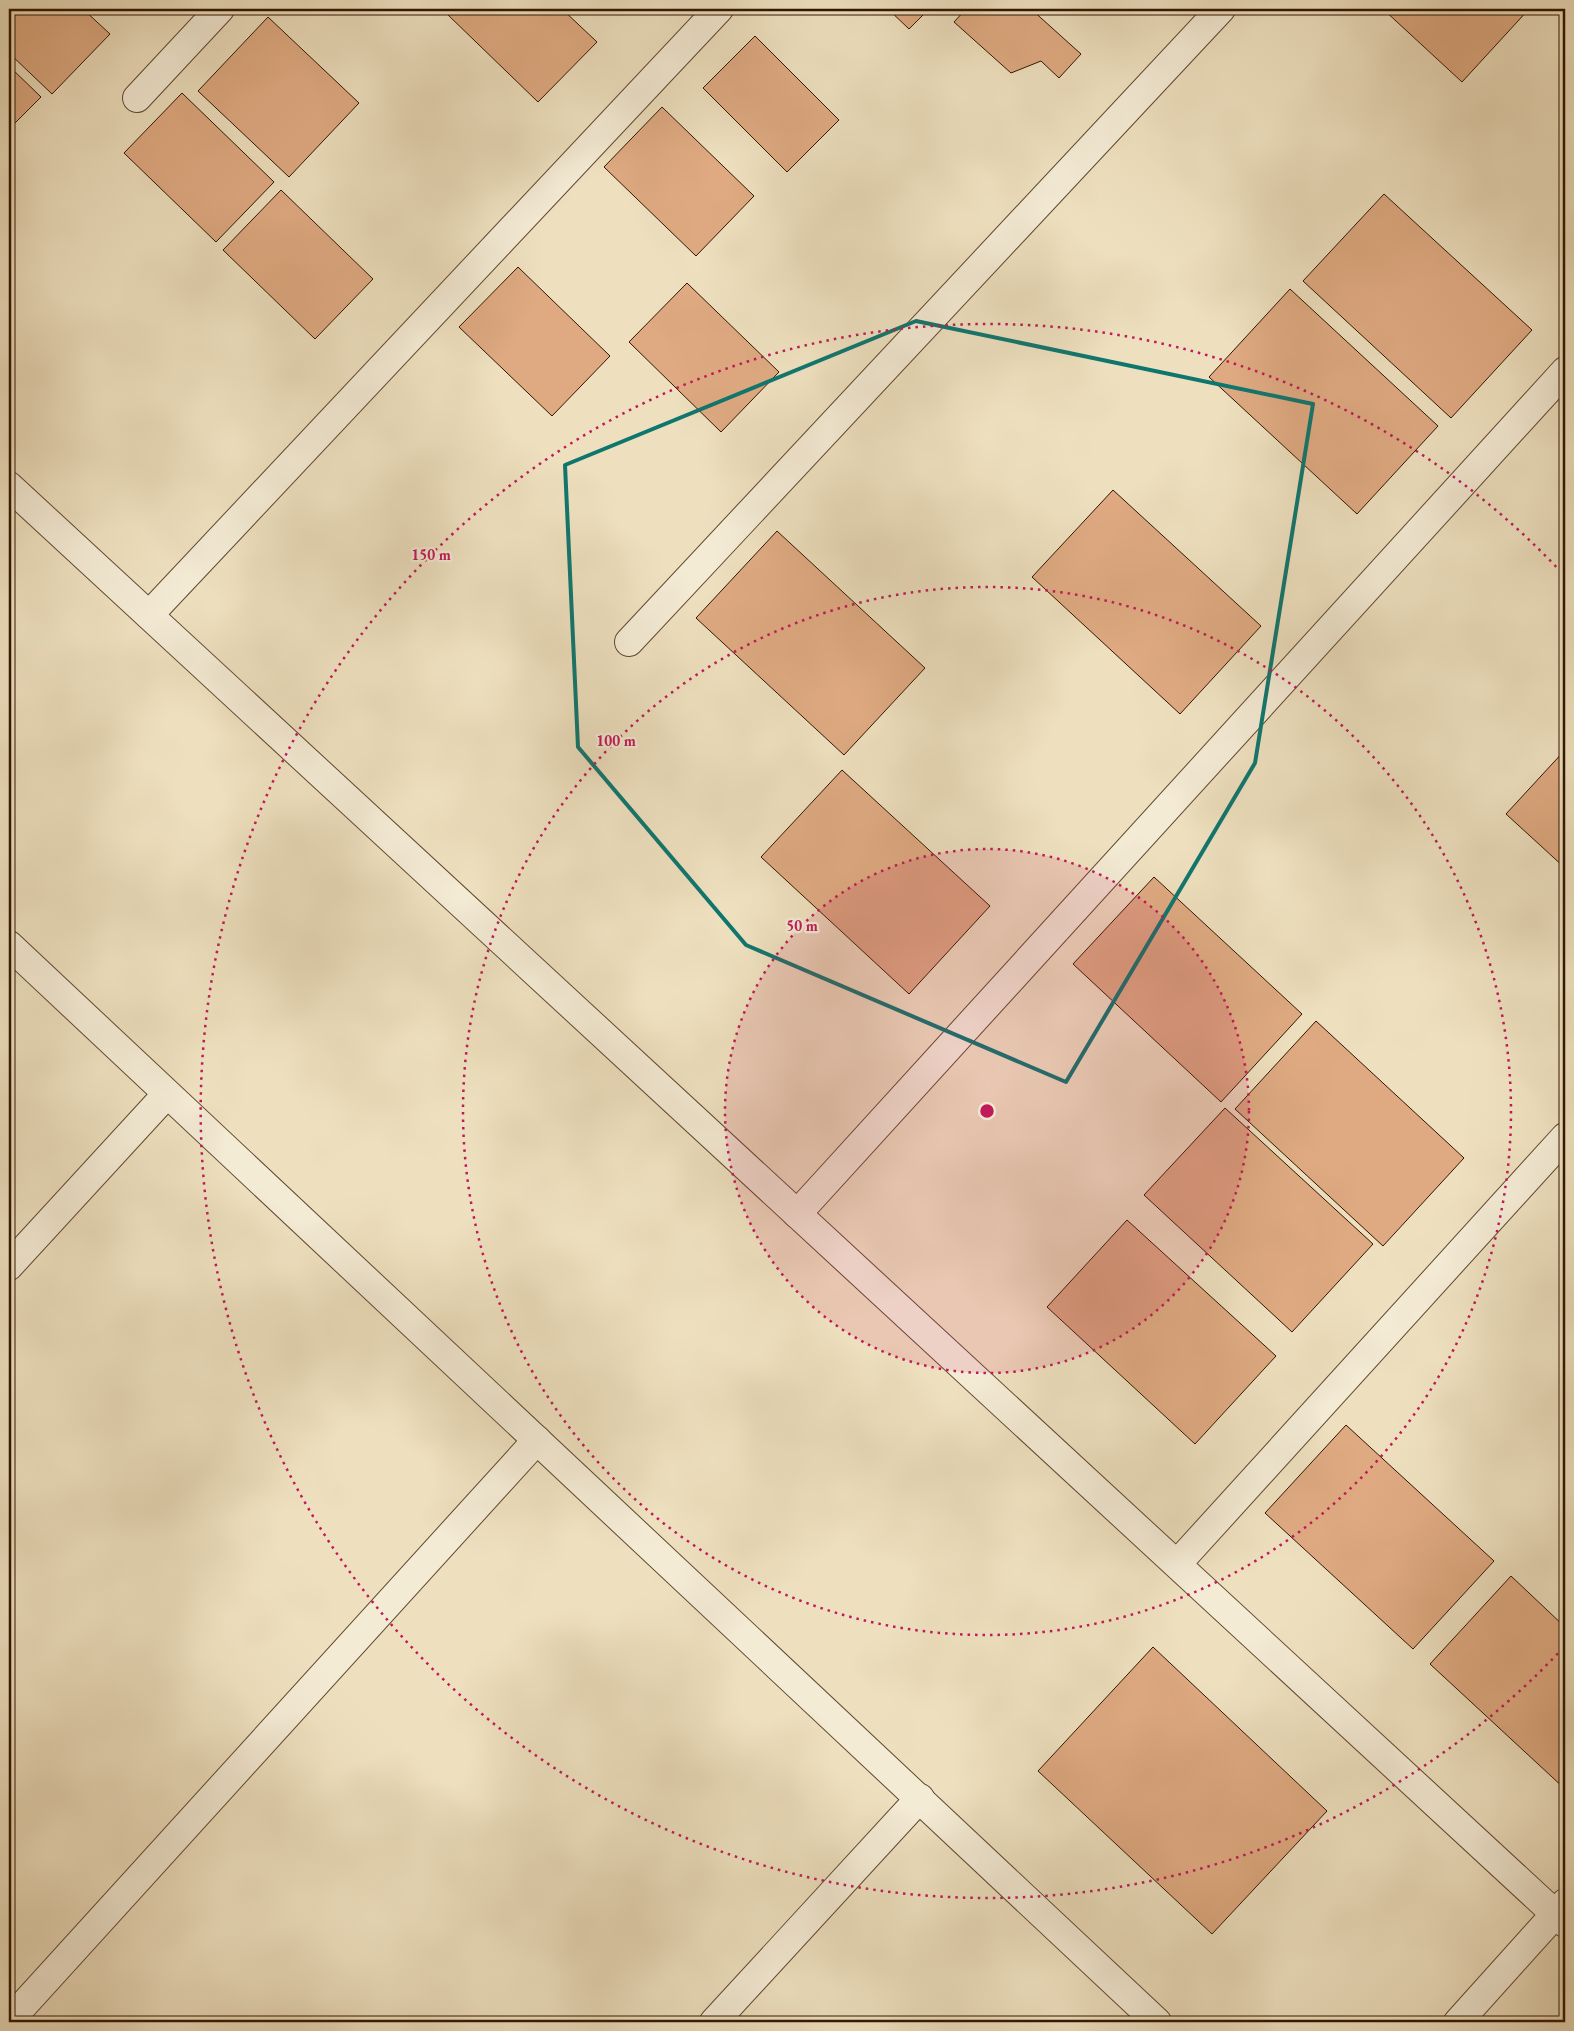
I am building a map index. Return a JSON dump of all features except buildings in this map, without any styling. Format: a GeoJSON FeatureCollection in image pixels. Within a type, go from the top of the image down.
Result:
{"type":"FeatureCollection","features":[{"type":"Feature","properties":{"kind":"street"},"geometry":{"type":"LineString","coordinates":[[137,98],[220,9]]}},
{"type":"Feature","properties":{"kind":"street"},"geometry":{"type":"LineString","coordinates":[[149,615],[719,9]]}},
{"type":"Feature","properties":{"kind":"street"},"geometry":{"type":"LineString","coordinates":[[629,642],[1221,9]]}},
{"type":"Feature","properties":{"kind":"street"},"geometry":{"type":"LineString","coordinates":[[797,1214],[1565,371]]}},
{"type":"Feature","properties":{"kind":"street"},"geometry":{"type":"LineString","coordinates":[[9,486],[1177,1564],[1562,1913],[1458,2022]]}},
{"type":"Feature","properties":{"kind":"street"},"geometry":{"type":"LineString","coordinates":[[9,945],[1157,2022]]}},
{"type":"Feature","properties":{"kind":"street"},"geometry":{"type":"LineString","coordinates":[[9,1266],[167,1094]]}},
{"type":"Feature","properties":{"kind":"street"},"geometry":{"type":"LineString","coordinates":[[1177,1564],[1565,1137]]}},
{"type":"Feature","properties":{"kind":"street"},"geometry":{"type":"LineString","coordinates":[[9,2021],[537,1440]]}},
{"type":"Feature","properties":{"kind":"street"},"geometry":{"type":"LineString","coordinates":[[714,2022],[920,1798]]}},
{"type":"Feature","properties":{"kind":"highlighted area"},"geometry":{"type":"Polygon","coordinates":[[[916,321],[1313,404],[1255,763],[1066,1082],[746,945],[578,747],[565,465],[916,321]]]}}]}
